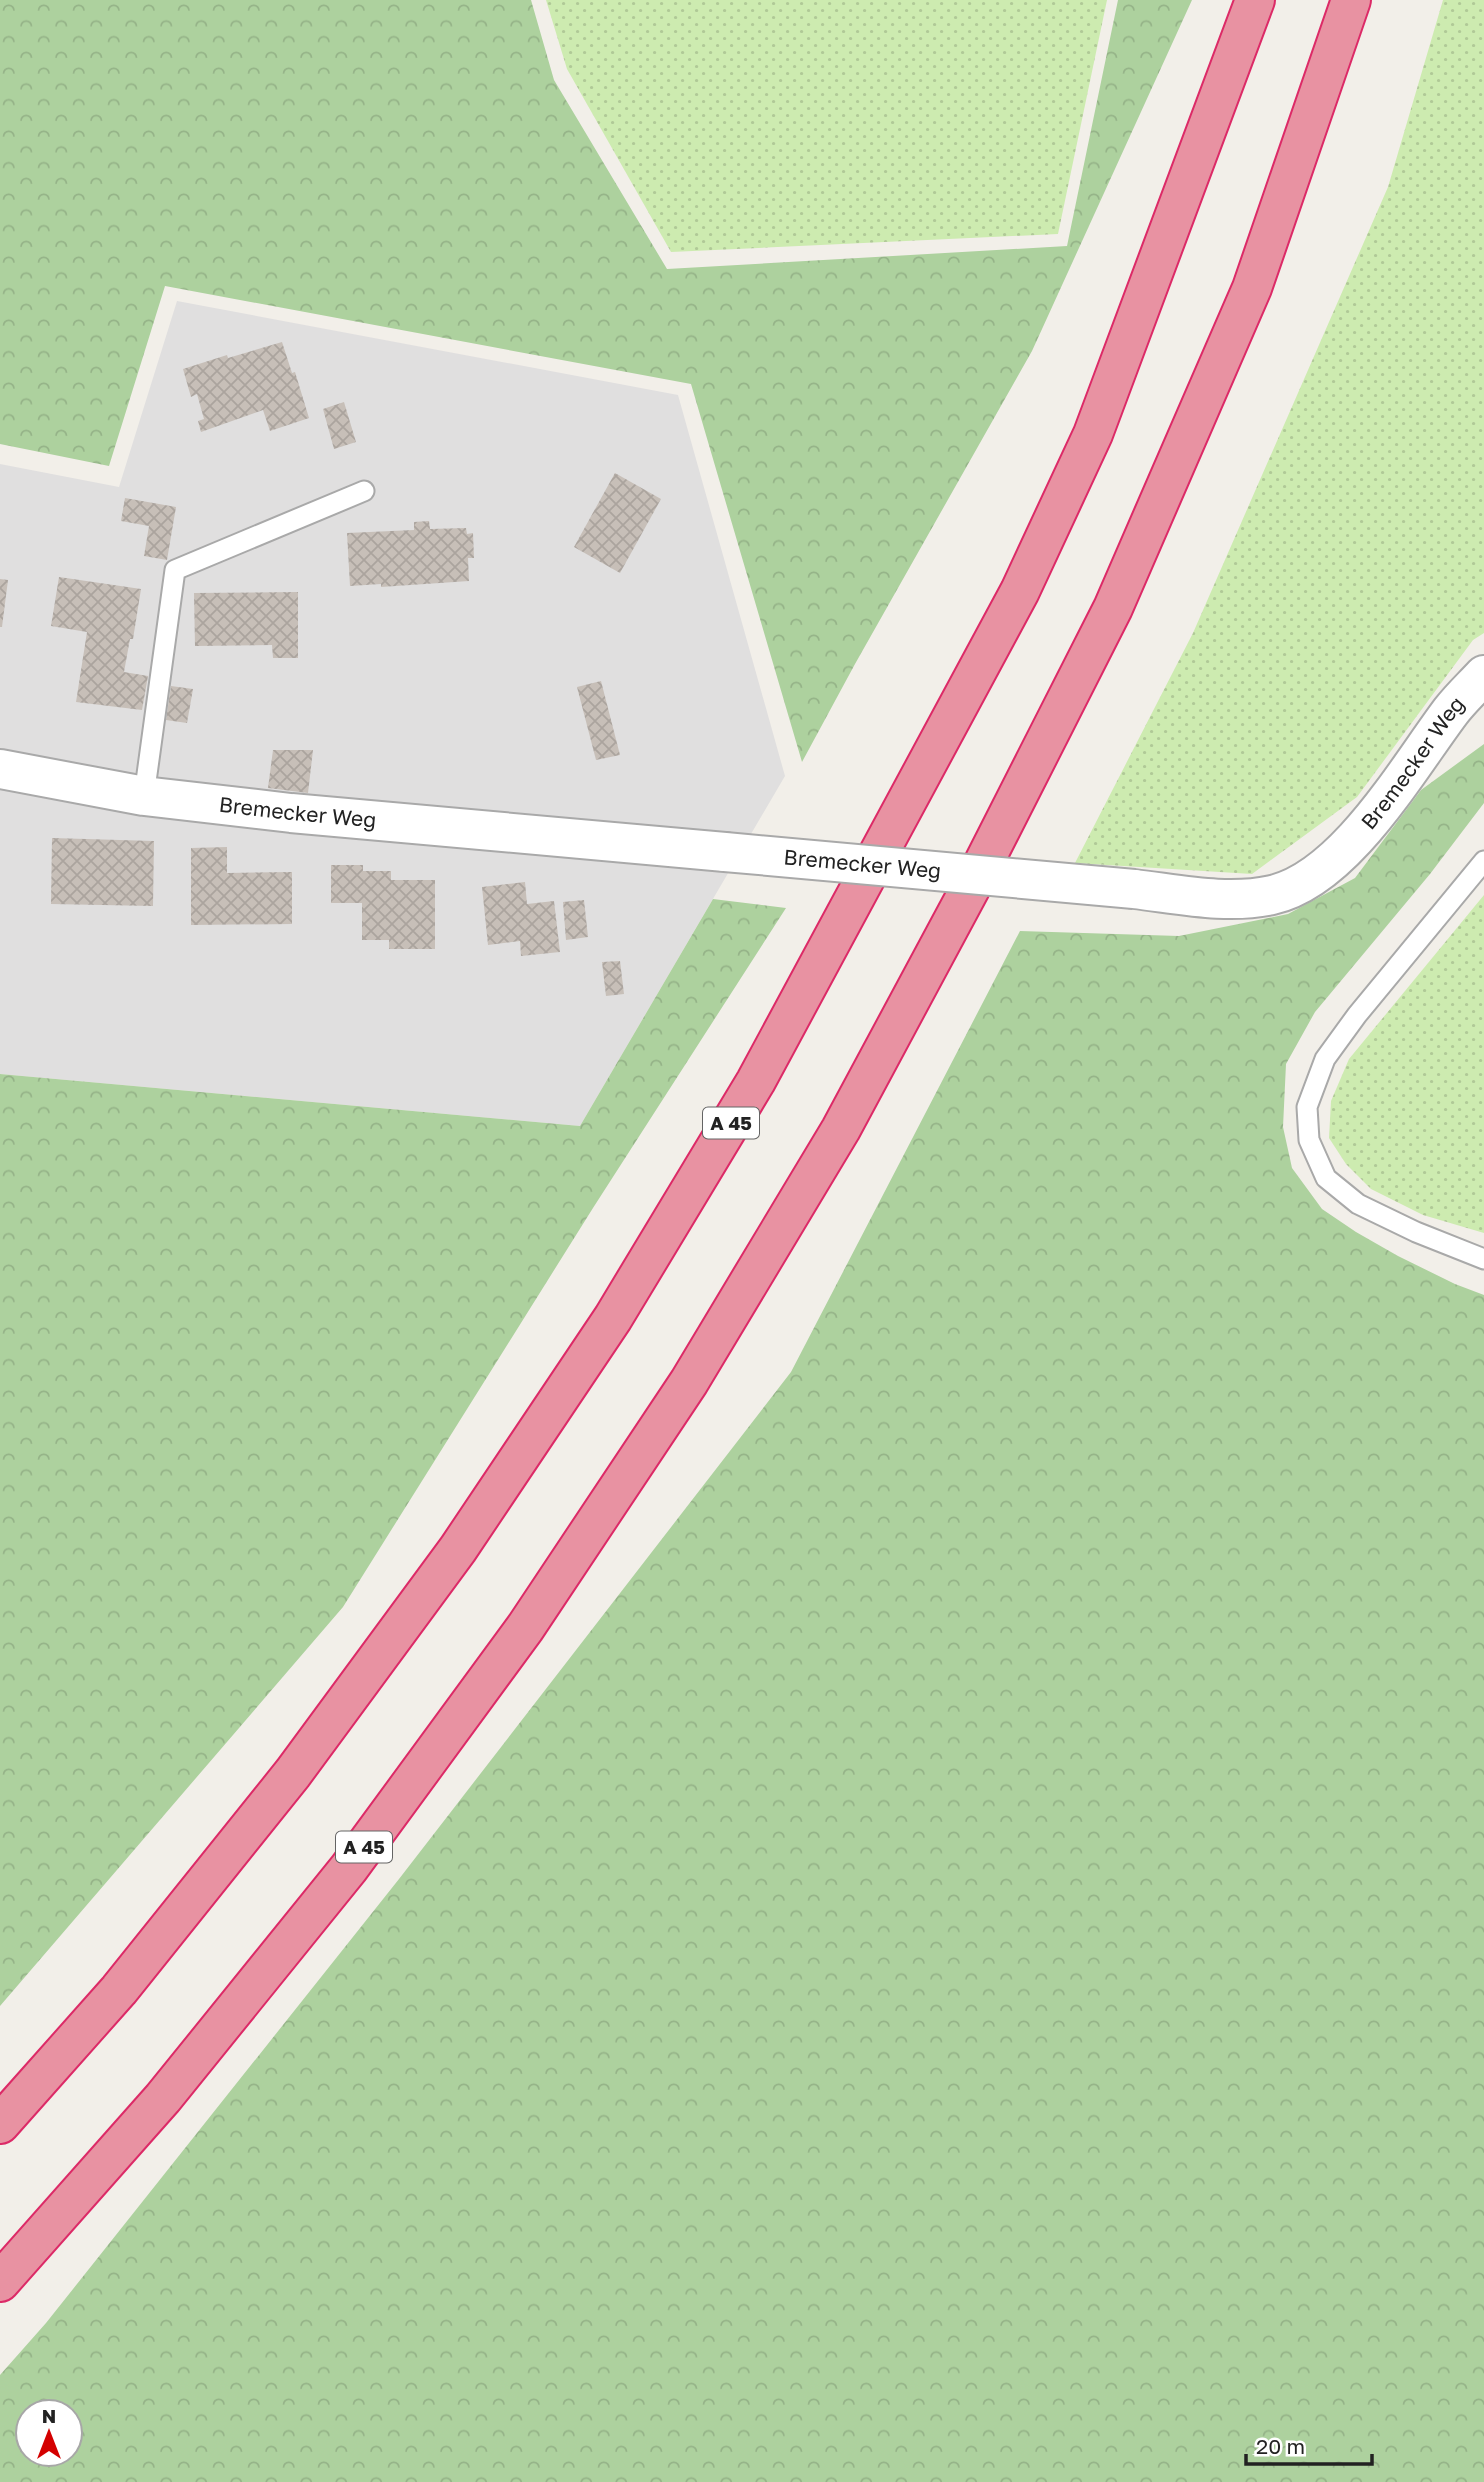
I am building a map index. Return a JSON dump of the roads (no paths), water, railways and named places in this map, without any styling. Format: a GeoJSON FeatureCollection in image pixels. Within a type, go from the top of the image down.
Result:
{"type":"FeatureCollection","features":[{"type":"Feature","properties":{"kind":"highway","name":"A 45"},"geometry":{"type":"LineString","coordinates":[[0,2124],[119,1990],[293,1773],[458,1549],[612,1318],[756,1081],[1020,591],[1093,434],[1255,0]]}},
{"type":"Feature","properties":{"kind":"highway","name":"A 45"},"geometry":{"type":"LineString","coordinates":[[0,2282],[163,2098],[341,1878],[509,1650],[689,1382],[841,1129],[980,870],[1113,608],[1252,288],[1351,0]]}},
{"type":"Feature","properties":{"kind":"street","name":"Bremecker Weg"},"geometry":{"type":"LineString","coordinates":[[0,769],[144,796],[291,813],[1134,889],[1218,899],[1270,896],[1295,888],[1334,859],[1374,817],[1454,708],[1484,675]]}},
{"type":"Feature","properties":{"kind":"lane"},"geometry":{"type":"LineString","coordinates":[[144,796],[175,570],[364,491]]}},
{"type":"Feature","properties":{"kind":"lane"},"geometry":{"type":"LineString","coordinates":[[1484,860],[1357,1015],[1325,1059],[1307,1107],[1309,1140],[1326,1178],[1358,1204],[1416,1232],[1484,1259]]}}]}
